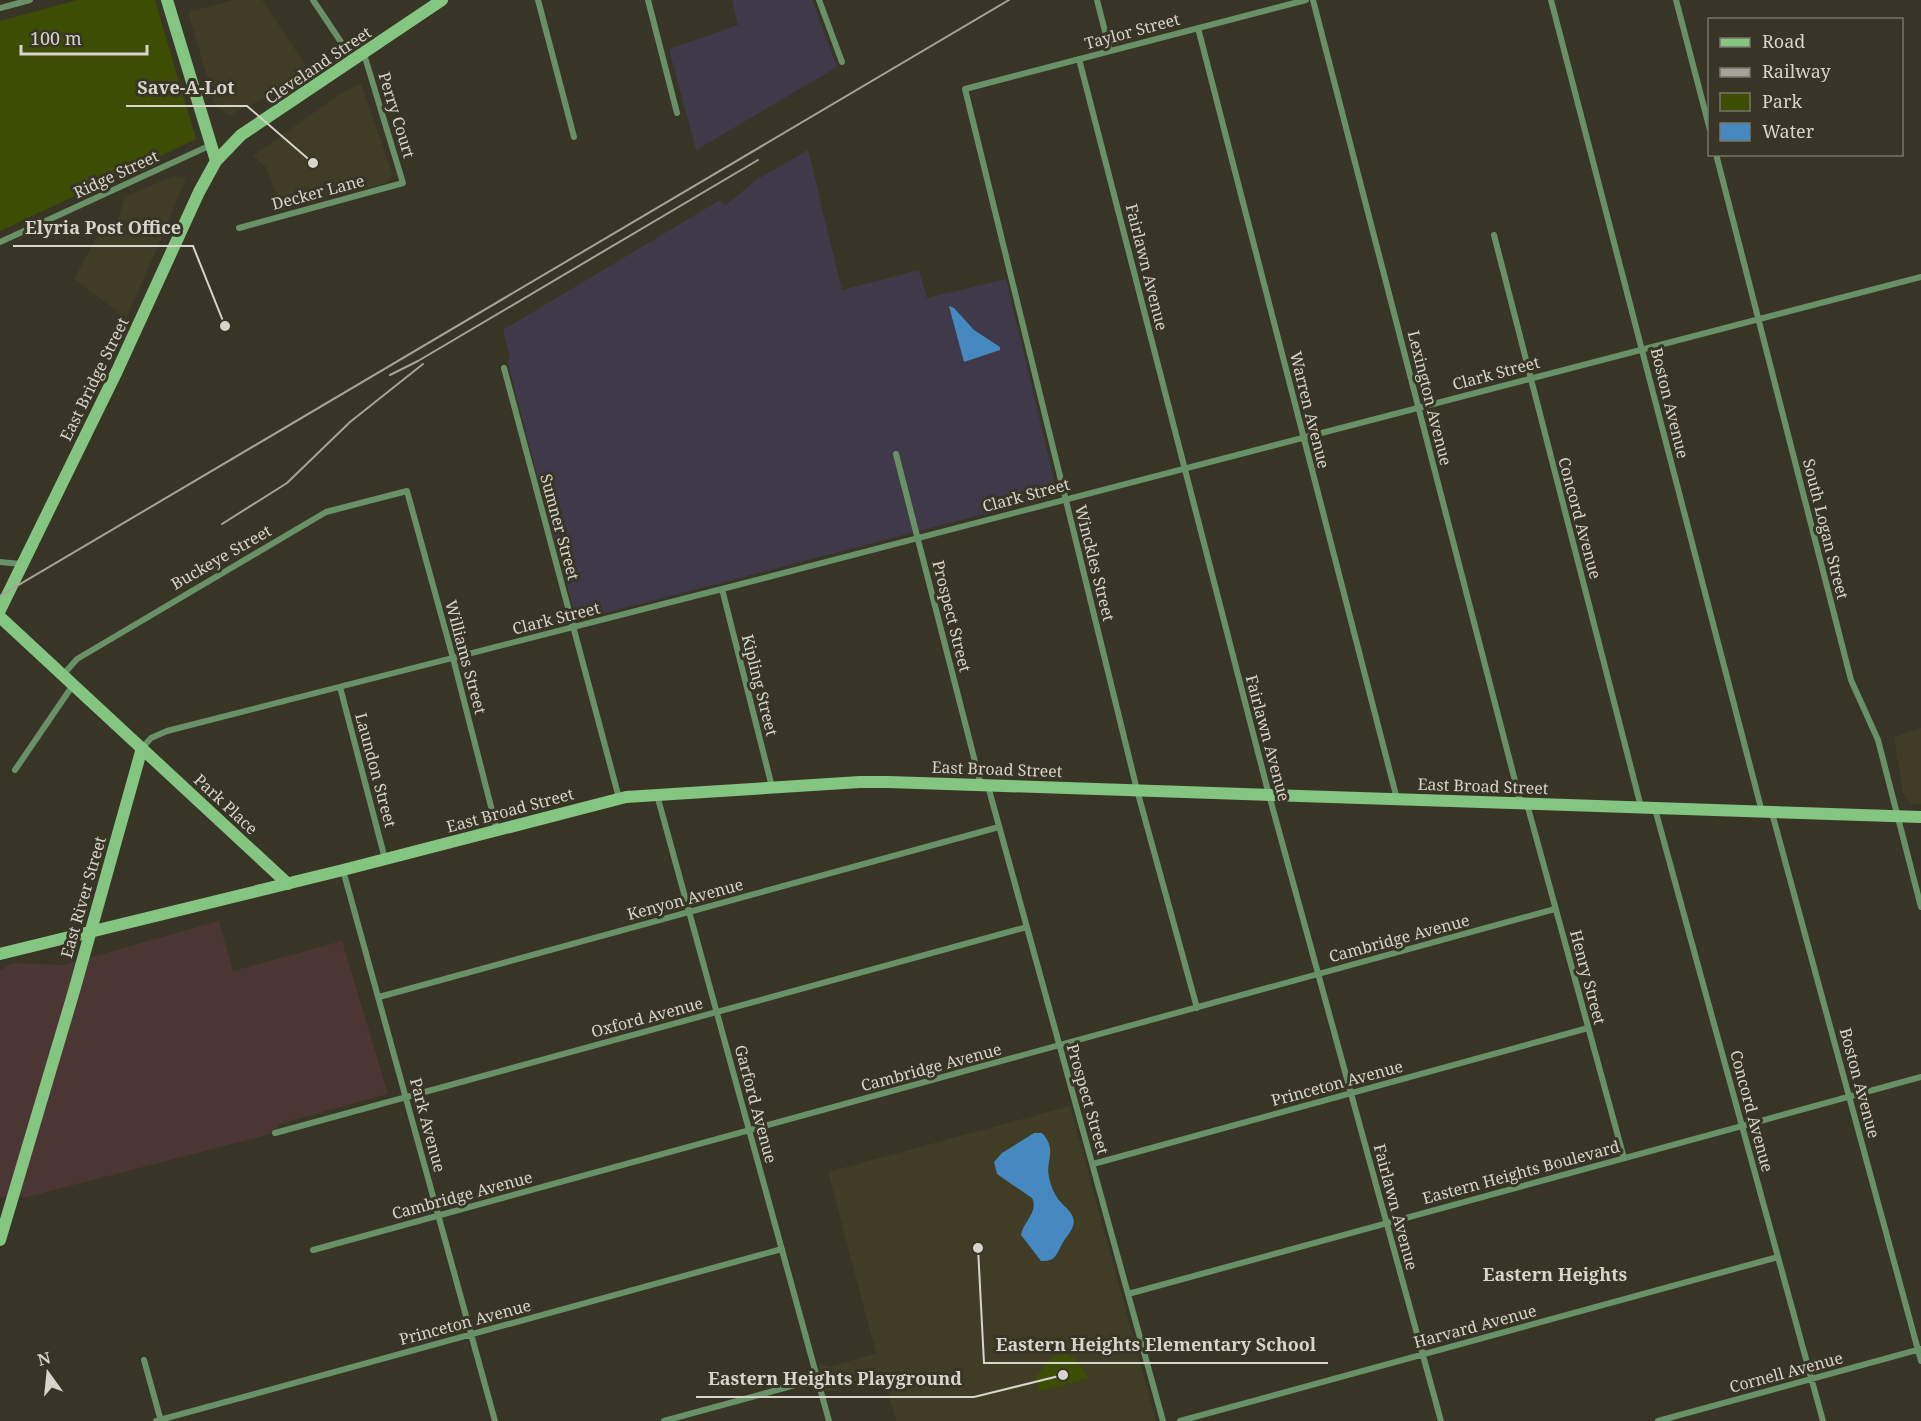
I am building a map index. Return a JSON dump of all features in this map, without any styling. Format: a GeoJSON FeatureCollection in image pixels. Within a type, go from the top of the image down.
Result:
{"type":"FeatureCollection","features":[{"type":"Feature","properties":{"kind":"street"},"geometry":{"type":"LineString","coordinates":[[0,8],[30,0]]}},
{"type":"Feature","properties":{"kind":"street"},"geometry":{"type":"LineString","coordinates":[[167,0],[216,161]]}},
{"type":"Feature","properties":{"kind":"street","name":"Perry Court"},"geometry":{"type":"LineString","coordinates":[[313,0],[359,57],[403,183]]}},
{"type":"Feature","properties":{"kind":"street","name":"Cleveland Street"},"geometry":{"type":"LineString","coordinates":[[216,161],[241,135],[442,0]]}},
{"type":"Feature","properties":{"kind":"street"},"geometry":{"type":"LineString","coordinates":[[538,0],[574,137]]}},
{"type":"Feature","properties":{"kind":"street"},"geometry":{"type":"LineString","coordinates":[[648,0],[677,113]]}},
{"type":"Feature","properties":{"kind":"street"},"geometry":{"type":"LineString","coordinates":[[819,0],[842,62]]}},
{"type":"Feature","properties":{"kind":"street"},"geometry":{"type":"LineString","coordinates":[[1097,0],[1110,51]]}},
{"type":"Feature","properties":{"kind":"street","name":"Taylor Street"},"geometry":{"type":"LineString","coordinates":[[965,89],[1306,0]]}},
{"type":"Feature","properties":{"kind":"street","name":"Lexington Avenue"},"geometry":{"type":"LineString","coordinates":[[1313,0],[1524,804]]}},
{"type":"Feature","properties":{"kind":"street","name":"Boston Avenue"},"geometry":{"type":"LineString","coordinates":[[1551,0],[1642,350],[1767,812],[1849,1096],[1920,1349],[1921,1360]]}},
{"type":"Feature","properties":{"kind":"street"},"geometry":{"type":"LineString","coordinates":[[1676,0],[1708,122]]}},
{"type":"Feature","properties":{"kind":"street","name":"Warren Avenue"},"geometry":{"type":"LineString","coordinates":[[1198,28],[1397,799]]}},
{"type":"Feature","properties":{"kind":"street","name":"Fairlawn Avenue"},"geometry":{"type":"LineString","coordinates":[[1079,59],[1269,795],[1441,1421]]}},
{"type":"Feature","properties":{"kind":"street","name":"Winckles Street"},"geometry":{"type":"LineString","coordinates":[[965,89],[1137,790],[1197,1008]]}},
{"type":"Feature","properties":{"kind":"street","name":"Ridge Street"},"geometry":{"type":"LineString","coordinates":[[0,242],[211,145]]}},
{"type":"Feature","properties":{"kind":"street","name":"South Logan Street"},"geometry":{"type":"LineString","coordinates":[[1717,156],[1851,680],[1878,740],[1921,907]]}},
{"type":"Feature","properties":{"kind":"street","name":"East Bridge Street"},"geometry":{"type":"LineString","coordinates":[[0,610],[117,371],[199,192],[216,161]]}},
{"type":"Feature","properties":{"kind":"street","name":"Decker Lane"},"geometry":{"type":"LineString","coordinates":[[239,228],[403,183]]}},
{"type":"Feature","properties":{"kind":"street","name":"Concord Avenue"},"geometry":{"type":"LineString","coordinates":[[1494,235],[1641,808]]}},
{"type":"Feature","properties":{"kind":"street","name":"Clark Street"},"geometry":{"type":"LineString","coordinates":[[142,748],[151,738],[167,731],[1921,277]]}},
{"type":"Feature","properties":{"kind":"street","name":"Sumner Street"},"geometry":{"type":"LineString","coordinates":[[504,368],[619,798]]}},
{"type":"Feature","properties":{"kind":"street","name":"Prospect Street"},"geometry":{"type":"LineString","coordinates":[[896,454],[984,785],[999,827],[1163,1421]]}},
{"type":"Feature","properties":{"kind":"street","name":"Williams Street"},"geometry":{"type":"LineString","coordinates":[[407,491],[497,830]]}},
{"type":"Feature","properties":{"kind":"street","name":"Buckeye Street"},"geometry":{"type":"LineString","coordinates":[[63,675],[77,659],[326,512],[407,491]]}},
{"type":"Feature","properties":{"kind":"street"},"geometry":{"type":"LineString","coordinates":[[0,562],[21,564]]}},
{"type":"Feature","properties":{"kind":"street","name":"Kipling Street"},"geometry":{"type":"LineString","coordinates":[[722,589],[772,788]]}},
{"type":"Feature","properties":{"kind":"street"},"geometry":{"type":"LineString","coordinates":[[0,617],[142,748]]}},
{"type":"Feature","properties":{"kind":"street"},"geometry":{"type":"LineString","coordinates":[[15,770],[73,684]]}},
{"type":"Feature","properties":{"kind":"street","name":"Laundon Street"},"geometry":{"type":"LineString","coordinates":[[340,687],[386,859]]}},
{"type":"Feature","properties":{"kind":"street","name":"Park Place"},"geometry":{"type":"LineString","coordinates":[[142,748],[288,884]]}},
{"type":"Feature","properties":{"kind":"street","name":"East River Street"},"geometry":{"type":"LineString","coordinates":[[0,1240],[74,992],[142,748]]}},
{"type":"Feature","properties":{"kind":"street","name":"East Broad Street"},"geometry":{"type":"LineString","coordinates":[[0,954],[288,884],[619,798],[657,795],[860,782],[1921,817]]}},
{"type":"Feature","properties":{"kind":"street","name":"Garford Avenue"},"geometry":{"type":"LineString","coordinates":[[657,795],[829,1421]]}},
{"type":"Feature","properties":{"kind":"street","name":"Henry Street"},"geometry":{"type":"LineString","coordinates":[[1524,804],[1624,1158]]}},
{"type":"Feature","properties":{"kind":"street","name":"Concord Avenue"},"geometry":{"type":"LineString","coordinates":[[1655,808],[1823,1421]]}},
{"type":"Feature","properties":{"kind":"street","name":"Kenyon Avenue"},"geometry":{"type":"LineString","coordinates":[[379,997],[999,827]]}},
{"type":"Feature","properties":{"kind":"street","name":"Park Avenue"},"geometry":{"type":"LineString","coordinates":[[343,870],[495,1421]]}},
{"type":"Feature","properties":{"kind":"street","name":"Cambridge Avenue"},"geometry":{"type":"LineString","coordinates":[[313,1250],[1555,909]]}},
{"type":"Feature","properties":{"kind":"street","name":"Oxford Avenue"},"geometry":{"type":"LineString","coordinates":[[275,1133],[1027,927]]}},
{"type":"Feature","properties":{"kind":"street","name":"Princeton Avenue"},"geometry":{"type":"LineString","coordinates":[[1092,1164],[1588,1028]]}},
{"type":"Feature","properties":{"kind":"street","name":"Eastern Heights Boulevard"},"geometry":{"type":"LineString","coordinates":[[1128,1294],[1921,1077]]}},
{"type":"Feature","properties":{"kind":"street","name":"Princeton Avenue"},"geometry":{"type":"LineString","coordinates":[[159,1421],[782,1249]]}},
{"type":"Feature","properties":{"kind":"street","name":"Harvard Avenue"},"geometry":{"type":"LineString","coordinates":[[1179,1421],[1778,1257]]}},
{"type":"Feature","properties":{"kind":"street","name":"Cornell Avenue"},"geometry":{"type":"LineString","coordinates":[[1658,1421],[1920,1349]]}},
{"type":"Feature","properties":{"kind":"street"},"geometry":{"type":"LineString","coordinates":[[144,1360],[159,1421]]}},
{"type":"Feature","properties":{"kind":"street"},"geometry":{"type":"LineString","coordinates":[[664,1421],[817,1379]]}},
{"type":"Feature","properties":{"kind":"shaded area"},"geometry":{"type":"Polygon","coordinates":[[[234,0],[262,0],[306,66],[303,73],[289,86],[230,115],[216,107],[188,12],[234,0]]]}},
{"type":"Feature","properties":{"kind":"shaded area"},"geometry":{"type":"Polygon","coordinates":[[[732,0],[812,0],[837,67],[696,150],[669,49],[738,25],[732,0]]]}},
{"type":"Feature","properties":{"kind":"shaded area"},"geometry":{"type":"Polygon","coordinates":[[[361,84],[393,175],[386,183],[281,211],[267,168],[253,156],[343,92],[361,84]]]}},
{"type":"Feature","properties":{"kind":"shaded area"},"geometry":{"type":"Polygon","coordinates":[[[808,150],[842,290],[919,270],[927,298],[1006,279],[1054,479],[1054,488],[1045,498],[582,619],[575,613],[551,529],[507,360],[510,359],[503,330],[720,200],[725,206],[756,180],[808,150]]]}},
{"type":"Feature","properties":{"kind":"shaded area"},"geometry":{"type":"Polygon","coordinates":[[[174,176],[186,177],[126,318],[74,279],[96,238],[116,225],[125,197],[174,176]]]}},
{"type":"Feature","properties":{"kind":"shaded area"},"geometry":{"type":"Polygon","coordinates":[[[1921,728],[1921,804],[1911,804],[1903,793],[1894,737],[1921,728]]]}},
{"type":"Feature","properties":{"kind":"shaded area"},"geometry":{"type":"Polygon","coordinates":[[[219,921],[233,971],[342,941],[388,1094],[279,1124],[274,1133],[27,1197],[0,1197],[0,971],[12,963],[63,965],[219,921]]]}},
{"type":"Feature","properties":{"kind":"shaded area"},"geometry":{"type":"Polygon","coordinates":[[[1070,1106],[1156,1421],[896,1421],[884,1376],[833,1391],[825,1391],[818,1363],[830,1367],[876,1353],[828,1172],[1070,1106]]]}},
{"type":"Feature","properties":{"kind":"green space"},"geometry":{"type":"Polygon","coordinates":[[[78,0],[155,0],[196,139],[0,231],[0,21],[78,0]]]}},
{"type":"Feature","properties":{"kind":"green space"},"geometry":{"type":"Polygon","coordinates":[[[1064,1353],[1075,1358],[1089,1378],[1040,1391],[1036,1378],[1044,1365],[1054,1356],[1064,1353]]]}},
{"type":"Feature","properties":{"kind":"water"},"geometry":{"type":"Polygon","coordinates":[[[949,306],[954,308],[974,330],[1000,347],[1000,350],[964,362],[949,306]]]}},
{"type":"Feature","properties":{"kind":"water"},"geometry":{"type":"Polygon","coordinates":[[[1034,1133],[1042,1133],[1047,1139],[1050,1150],[1048,1171],[1050,1183],[1058,1199],[1072,1214],[1074,1222],[1056,1255],[1045,1261],[1041,1261],[1021,1235],[1034,1208],[1032,1198],[997,1174],[994,1162],[1002,1153],[1034,1133]]]}},
{"type":"Feature","properties":{"kind":"railway"},"geometry":{"type":"LineString","coordinates":[[0,596],[1009,0]]}},
{"type":"Feature","properties":{"kind":"railway"},"geometry":{"type":"LineString","coordinates":[[390,375],[418,361],[758,160]]}},
{"type":"Feature","properties":{"kind":"railway"},"geometry":{"type":"LineString","coordinates":[[222,524],[287,483],[350,422],[423,364]]}},
{"type":"Feature","properties":{"kind":"place","name":"Save-A-Lot"},"geometry":{"type":"Point","coordinates":[313,163]}},
{"type":"Feature","properties":{"kind":"place","name":"Elyria Post Office"},"geometry":{"type":"Point","coordinates":[225,326]}},
{"type":"Feature","properties":{"kind":"place","name":"Eastern Heights Elementary School"},"geometry":{"type":"Point","coordinates":[978,1248]}},
{"type":"Feature","properties":{"kind":"place","name":"Eastern Heights Playground"},"geometry":{"type":"Point","coordinates":[1063,1375]}},
{"type":"Feature","properties":{"kind":"district","name":"Eastern Heights"},"geometry":{"type":"Point","coordinates":[1555,1275]}}]}
